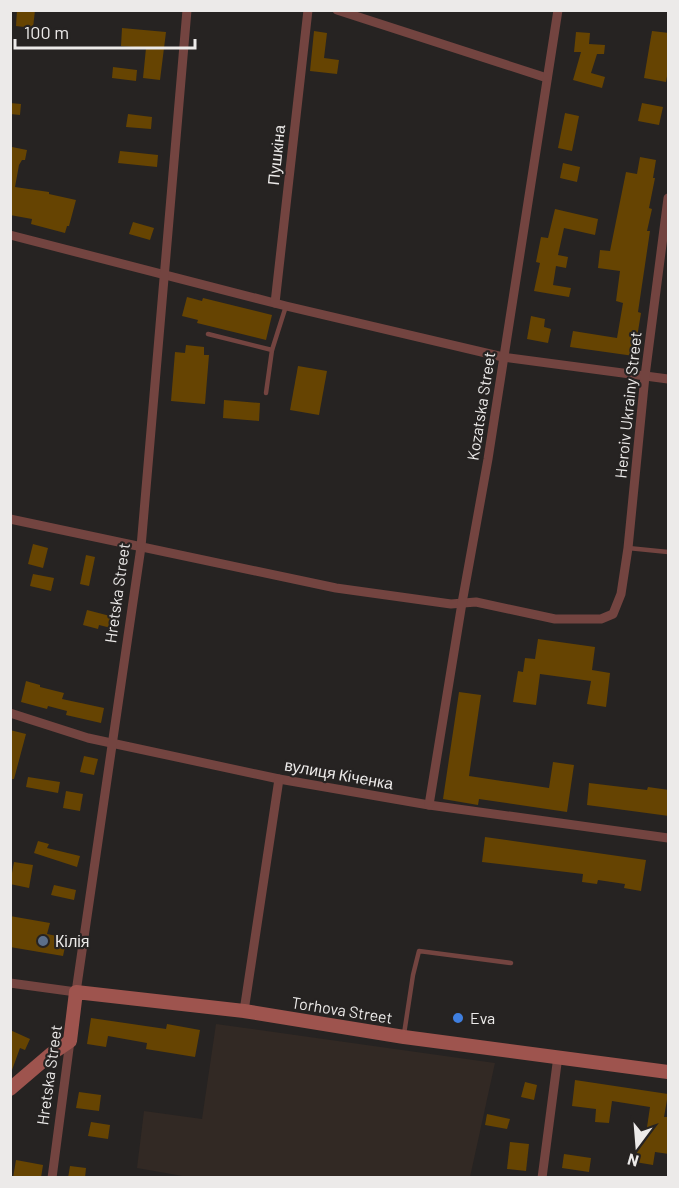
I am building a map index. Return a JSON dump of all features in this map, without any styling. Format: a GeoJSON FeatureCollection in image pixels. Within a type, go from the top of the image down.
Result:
{"type":"FeatureCollection","features":[{"type":"Feature","properties":{"kind":"main road","name":"Torhova Street"},"geometry":{"type":"LineString","coordinates":[[76,992],[244,1011],[404,1037],[669,1072]]}},
{"type":"Feature","properties":{"kind":"main road","name":"Hretska Street"},"geometry":{"type":"LineString","coordinates":[[70,1041],[76,992]]}},
{"type":"Feature","properties":{"kind":"main road"},"geometry":{"type":"LineString","coordinates":[[10,1089],[51,1053],[70,1041]]}},
{"type":"Feature","properties":{"kind":"street","name":"Hretska Street"},"geometry":{"type":"LineString","coordinates":[[76,992],[141,547],[187,10]]}},
{"type":"Feature","properties":{"kind":"street","name":"Пушкіна"},"geometry":{"type":"LineString","coordinates":[[275,303],[308,10]]}},
{"type":"Feature","properties":{"kind":"street"},"geometry":{"type":"LineString","coordinates":[[337,10],[547,78]]}},
{"type":"Feature","properties":{"kind":"street","name":"Kozatska Street"},"geometry":{"type":"LineString","coordinates":[[429,805],[488,459],[558,10]]}},
{"type":"Feature","properties":{"kind":"street","name":"Heroiv Ukrainy Street"},"geometry":{"type":"LineString","coordinates":[[462,603],[476,602],[555,619],[601,619],[613,614],[621,594],[628,548],[645,376],[669,198]]}},
{"type":"Feature","properties":{"kind":"street"},"geometry":{"type":"LineString","coordinates":[[10,235],[286,306],[503,357],[669,380]]}},
{"type":"Feature","properties":{"kind":"street"},"geometry":{"type":"LineString","coordinates":[[10,519],[336,588],[451,604],[462,603]]}},
{"type":"Feature","properties":{"kind":"street","name":"вулиця Кіченка"},"geometry":{"type":"LineString","coordinates":[[10,713],[113,743],[279,779],[429,805],[669,838]]}},
{"type":"Feature","properties":{"kind":"street"},"geometry":{"type":"LineString","coordinates":[[244,1011],[279,779]]}},
{"type":"Feature","properties":{"kind":"street","name":"Torhova Street"},"geometry":{"type":"LineString","coordinates":[[10,983],[76,992]]}},
{"type":"Feature","properties":{"kind":"street","name":"Hretska Street"},"geometry":{"type":"LineString","coordinates":[[52,1178],[70,1041]]}},
{"type":"Feature","properties":{"kind":"street"},"geometry":{"type":"LineString","coordinates":[[542,1178],[558,1056]]}},
{"type":"Feature","properties":{"kind":"lane"},"geometry":{"type":"LineString","coordinates":[[266,393],[272,350],[286,306]]}},
{"type":"Feature","properties":{"kind":"lane"},"geometry":{"type":"LineString","coordinates":[[208,334],[272,350]]}},
{"type":"Feature","properties":{"kind":"lane"},"geometry":{"type":"LineString","coordinates":[[628,548],[669,552]]}},
{"type":"Feature","properties":{"kind":"lane"},"geometry":{"type":"LineString","coordinates":[[404,1037],[419,951],[511,963]]}},
{"type":"Feature","properties":{"kind":"shaded area"},"geometry":{"type":"Polygon","coordinates":[[[216,1024],[495,1063],[470,1177],[194,1178],[137,1168],[144,1111],[202,1119],[216,1024]]]}},
{"type":"Feature","properties":{"kind":"building"},"geometry":{"type":"Polygon","coordinates":[[[17,10],[35,10],[33,28],[16,26],[17,10]]]}},
{"type":"Feature","properties":{"kind":"building"},"geometry":{"type":"Polygon","coordinates":[[[122,28],[166,32],[160,80],[143,78],[146,48],[121,46],[122,28]]]}},
{"type":"Feature","properties":{"kind":"building"},"geometry":{"type":"Polygon","coordinates":[[[314,31],[327,33],[324,58],[339,60],[337,74],[310,71],[314,31]]]}},
{"type":"Feature","properties":{"kind":"building"},"geometry":{"type":"Polygon","coordinates":[[[652,31],[669,33],[669,65],[666,82],[644,78],[652,31]]]}},
{"type":"Feature","properties":{"kind":"building"},"geometry":{"type":"Polygon","coordinates":[[[576,32],[590,33],[589,44],[605,45],[604,54],[597,54],[591,73],[605,77],[602,88],[573,80],[581,52],[574,52],[576,32]]]}},
{"type":"Feature","properties":{"kind":"building"},"geometry":{"type":"Polygon","coordinates":[[[113,67],[137,70],[136,81],[112,78],[113,67]]]}},
{"type":"Feature","properties":{"kind":"building"},"geometry":{"type":"Polygon","coordinates":[[[10,103],[21,104],[20,115],[10,114],[10,103]]]}},
{"type":"Feature","properties":{"kind":"building"},"geometry":{"type":"Polygon","coordinates":[[[642,103],[663,107],[659,125],[638,121],[642,103]]]}},
{"type":"Feature","properties":{"kind":"building"},"geometry":{"type":"Polygon","coordinates":[[[565,113],[579,116],[572,151],[558,148],[565,113]]]}},
{"type":"Feature","properties":{"kind":"building"},"geometry":{"type":"Polygon","coordinates":[[[128,114],[152,117],[151,129],[126,127],[128,114]]]}},
{"type":"Feature","properties":{"kind":"building"},"geometry":{"type":"Polygon","coordinates":[[[12,147],[27,150],[25,160],[22,160],[19,165],[15,187],[49,192],[49,194],[76,200],[65,233],[31,224],[32,219],[10,215],[12,147]]]}},
{"type":"Feature","properties":{"kind":"building"},"geometry":{"type":"Polygon","coordinates":[[[120,151],[158,155],[157,167],[118,163],[120,151]]]}},
{"type":"Feature","properties":{"kind":"building"},"geometry":{"type":"Polygon","coordinates":[[[640,157],[656,160],[649,208],[652,209],[647,231],[650,231],[638,312],[641,313],[634,356],[570,347],[573,331],[617,338],[623,303],[616,301],[620,271],[598,268],[600,250],[610,251],[626,172],[637,174],[640,157]]]}},
{"type":"Feature","properties":{"kind":"building"},"geometry":{"type":"Polygon","coordinates":[[[563,163],[580,167],[577,182],[560,178],[563,163]]]}},
{"type":"Feature","properties":{"kind":"building"},"geometry":{"type":"Polygon","coordinates":[[[555,209],[598,219],[595,235],[564,228],[558,255],[568,257],[566,268],[556,266],[553,285],[571,288],[569,297],[534,291],[540,263],[536,262],[541,237],[548,238],[555,209]]]}},
{"type":"Feature","properties":{"kind":"building"},"geometry":{"type":"Polygon","coordinates":[[[133,222],[154,228],[150,240],[129,234],[133,222]]]}},
{"type":"Feature","properties":{"kind":"building"},"geometry":{"type":"Polygon","coordinates":[[[187,297],[202,301],[203,298],[272,315],[266,340],[197,323],[198,320],[182,316],[187,297]]]}},
{"type":"Feature","properties":{"kind":"building"},"geometry":{"type":"Polygon","coordinates":[[[531,316],[545,319],[544,327],[551,329],[548,343],[527,339],[531,316]]]}},
{"type":"Feature","properties":{"kind":"building"},"geometry":{"type":"Polygon","coordinates":[[[186,345],[204,347],[204,355],[209,355],[205,404],[171,401],[175,352],[185,353],[186,345]]]}},
{"type":"Feature","properties":{"kind":"building"},"geometry":{"type":"Polygon","coordinates":[[[298,366],[327,371],[319,415],[290,410],[298,366]]]}},
{"type":"Feature","properties":{"kind":"building"},"geometry":{"type":"Polygon","coordinates":[[[224,400],[260,403],[259,421],[223,418],[224,400]]]}},
{"type":"Feature","properties":{"kind":"building"},"geometry":{"type":"Polygon","coordinates":[[[33,544],[48,548],[43,568],[28,564],[33,544]]]}},
{"type":"Feature","properties":{"kind":"building"},"geometry":{"type":"Polygon","coordinates":[[[86,555],[95,557],[89,586],[80,584],[86,555]]]}},
{"type":"Feature","properties":{"kind":"building"},"geometry":{"type":"Polygon","coordinates":[[[33,574],[54,578],[51,591],[30,586],[33,574]]]}},
{"type":"Feature","properties":{"kind":"building"},"geometry":{"type":"Polygon","coordinates":[[[87,610],[114,617],[111,628],[99,625],[98,629],[83,625],[87,610]]]}},
{"type":"Feature","properties":{"kind":"building"},"geometry":{"type":"Polygon","coordinates":[[[538,639],[595,647],[592,670],[610,673],[606,707],[587,704],[591,681],[540,674],[536,705],[513,702],[518,671],[523,672],[525,658],[535,659],[538,639]]]}},
{"type":"Feature","properties":{"kind":"building"},"geometry":{"type":"Polygon","coordinates":[[[26,681],[64,693],[62,699],[104,708],[101,723],[66,715],[67,711],[48,706],[47,709],[21,702],[26,681]]]}},
{"type":"Feature","properties":{"kind":"building"},"geometry":{"type":"Polygon","coordinates":[[[459,692],[481,695],[469,776],[549,788],[553,762],[574,765],[567,812],[479,799],[478,805],[443,799],[459,692]]]}},
{"type":"Feature","properties":{"kind":"building"},"geometry":{"type":"Polygon","coordinates":[[[10,730],[26,734],[14,779],[10,779],[10,730]]]}},
{"type":"Feature","properties":{"kind":"building"},"geometry":{"type":"Polygon","coordinates":[[[84,756],[98,759],[94,775],[80,772],[84,756]]]}},
{"type":"Feature","properties":{"kind":"building"},"geometry":{"type":"Polygon","coordinates":[[[28,777],[60,782],[58,793],[26,787],[28,777]]]}},
{"type":"Feature","properties":{"kind":"building"},"geometry":{"type":"Polygon","coordinates":[[[589,783],[647,790],[648,787],[669,790],[669,816],[587,805],[589,783]]]}},
{"type":"Feature","properties":{"kind":"building"},"geometry":{"type":"Polygon","coordinates":[[[66,791],[83,794],[80,811],[63,808],[66,791]]]}},
{"type":"Feature","properties":{"kind":"building"},"geometry":{"type":"Polygon","coordinates":[[[485,837],[646,860],[641,891],[624,888],[625,884],[598,880],[597,884],[582,882],[583,874],[482,862],[485,837]]]}},
{"type":"Feature","properties":{"kind":"building"},"geometry":{"type":"Polygon","coordinates":[[[38,841],[49,844],[47,848],[80,856],[77,867],[34,853],[38,841]]]}},
{"type":"Feature","properties":{"kind":"building"},"geometry":{"type":"Polygon","coordinates":[[[14,862],[33,865],[29,888],[10,884],[14,862]]]}},
{"type":"Feature","properties":{"kind":"building"},"geometry":{"type":"Polygon","coordinates":[[[54,885],[76,890],[74,900],[51,895],[54,885]]]}},
{"type":"Feature","properties":{"kind":"building"},"geometry":{"type":"Polygon","coordinates":[[[10,916],[50,923],[47,934],[67,938],[63,956],[10,947],[10,916]]]}},
{"type":"Feature","properties":{"kind":"building"},"geometry":{"type":"Polygon","coordinates":[[[91,1018],[166,1029],[167,1024],[200,1030],[195,1057],[146,1049],[147,1043],[108,1036],[106,1047],[87,1044],[91,1018]]]}},
{"type":"Feature","properties":{"kind":"building"},"geometry":{"type":"Polygon","coordinates":[[[10,1030],[30,1039],[25,1050],[20,1048],[12,1070],[10,1030]]]}},
{"type":"Feature","properties":{"kind":"building"},"geometry":{"type":"Polygon","coordinates":[[[575,1080],[668,1094],[664,1117],[669,1117],[669,1154],[655,1152],[653,1165],[635,1162],[639,1133],[646,1134],[650,1107],[612,1101],[609,1123],[595,1122],[596,1109],[572,1106],[575,1080]]]}},
{"type":"Feature","properties":{"kind":"building"},"geometry":{"type":"Polygon","coordinates":[[[525,1082],[537,1085],[534,1100],[521,1097],[525,1082]]]}},
{"type":"Feature","properties":{"kind":"building"},"geometry":{"type":"Polygon","coordinates":[[[79,1092],[101,1095],[99,1111],[76,1108],[79,1092]]]}},
{"type":"Feature","properties":{"kind":"building"},"geometry":{"type":"Polygon","coordinates":[[[487,1114],[510,1119],[507,1129],[485,1125],[487,1114]]]}},
{"type":"Feature","properties":{"kind":"building"},"geometry":{"type":"Polygon","coordinates":[[[91,1122],[110,1125],[108,1139],[88,1136],[91,1122]]]}},
{"type":"Feature","properties":{"kind":"building"},"geometry":{"type":"Polygon","coordinates":[[[510,1142],[529,1144],[526,1171],[507,1169],[510,1142]]]}},
{"type":"Feature","properties":{"kind":"building"},"geometry":{"type":"Polygon","coordinates":[[[564,1154],[591,1158],[589,1172],[562,1168],[564,1154]]]}},
{"type":"Feature","properties":{"kind":"building"},"geometry":{"type":"Polygon","coordinates":[[[16,1160],[43,1165],[41,1178],[13,1178],[16,1160]]]}},
{"type":"Feature","properties":{"kind":"building"},"geometry":{"type":"Polygon","coordinates":[[[70,1166],[86,1168],[85,1178],[68,1178],[70,1166]]]}},
{"type":"Feature","properties":{"kind":"place","name":"Кілія"},"geometry":{"type":"Point","coordinates":[43,941]}},
{"type":"Feature","properties":{"kind":"place","name":"Eva"},"geometry":{"type":"Point","coordinates":[458,1018]}}]}
